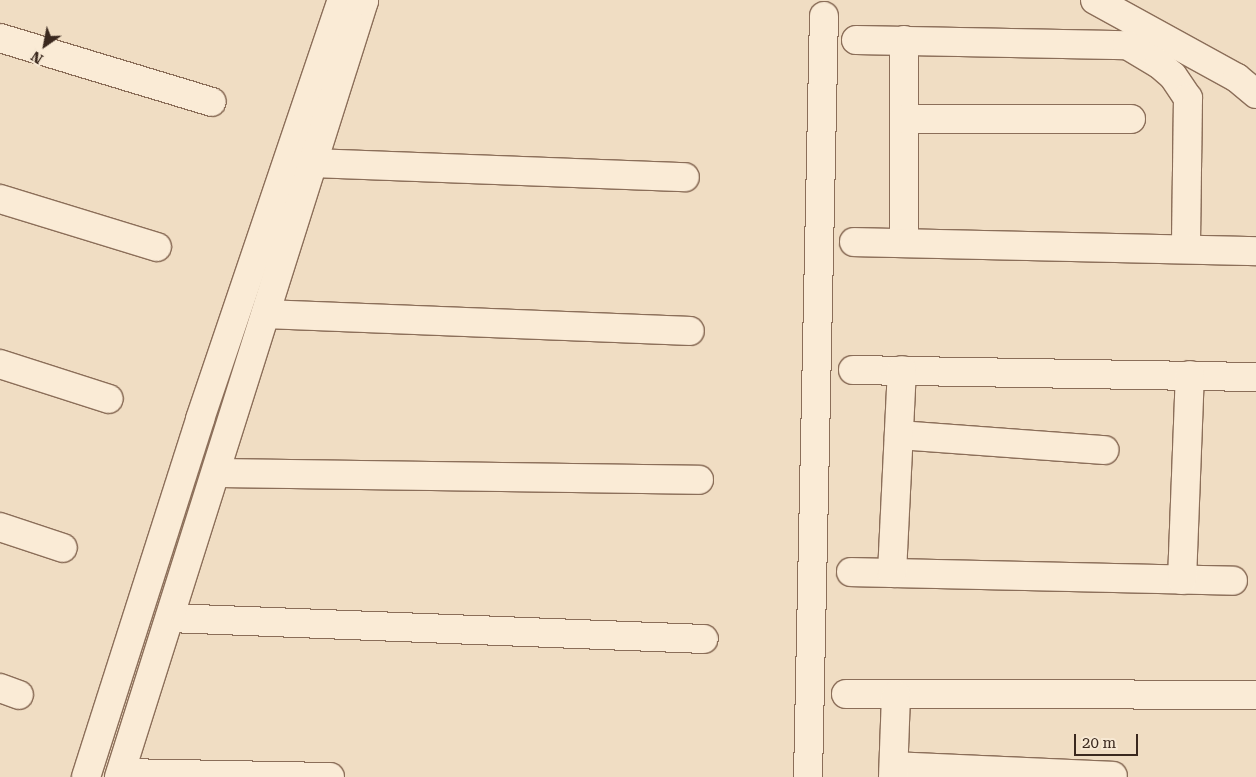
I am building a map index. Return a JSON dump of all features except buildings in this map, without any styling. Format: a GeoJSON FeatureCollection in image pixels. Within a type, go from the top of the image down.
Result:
{"type":"FeatureCollection","features":[{"type":"Feature","properties":{"kind":"street"},"geometry":{"type":"LineString","coordinates":[[86,777],[200,419],[342,0]]}},
{"type":"Feature","properties":{"kind":"street"},"geometry":{"type":"LineString","coordinates":[[330,777],[120,775],[364,0],[361,0]]}},
{"type":"Feature","properties":{"kind":"street"},"geometry":{"type":"LineString","coordinates":[[1095,0],[1237,78],[1256,94]]}},
{"type":"Feature","properties":{"kind":"street"},"geometry":{"type":"LineString","coordinates":[[808,777],[824,16]]}},
{"type":"Feature","properties":{"kind":"street"},"geometry":{"type":"LineString","coordinates":[[0,38],[212,102]]}},
{"type":"Feature","properties":{"kind":"street"},"geometry":{"type":"LineString","coordinates":[[856,40],[1127,45],[1159,64],[1174,76],[1188,98],[1186,248]]}},
{"type":"Feature","properties":{"kind":"street"},"geometry":{"type":"LineString","coordinates":[[904,40],[904,243]]}},
{"type":"Feature","properties":{"kind":"street"},"geometry":{"type":"LineString","coordinates":[[904,119],[1131,119]]}},
{"type":"Feature","properties":{"kind":"street"},"geometry":{"type":"LineString","coordinates":[[313,164],[685,177]]}},
{"type":"Feature","properties":{"kind":"street"},"geometry":{"type":"LineString","coordinates":[[0,199],[157,247]]}},
{"type":"Feature","properties":{"kind":"street"},"geometry":{"type":"LineString","coordinates":[[854,242],[1256,251]]}},
{"type":"Feature","properties":{"kind":"street"},"geometry":{"type":"LineString","coordinates":[[266,314],[690,331]]}},
{"type":"Feature","properties":{"kind":"street"},"geometry":{"type":"LineString","coordinates":[[0,364],[109,399]]}},
{"type":"Feature","properties":{"kind":"street"},"geometry":{"type":"LineString","coordinates":[[853,370],[1256,377]]}},
{"type":"Feature","properties":{"kind":"street"},"geometry":{"type":"LineString","coordinates":[[892,573],[902,370]]}},
{"type":"Feature","properties":{"kind":"street"},"geometry":{"type":"LineString","coordinates":[[1182,580],[1190,375]]}},
{"type":"Feature","properties":{"kind":"street"},"geometry":{"type":"LineString","coordinates":[[200,419],[230,429]]}},
{"type":"Feature","properties":{"kind":"street"},"geometry":{"type":"LineString","coordinates":[[899,435],[1104,450]]}},
{"type":"Feature","properties":{"kind":"street"},"geometry":{"type":"LineString","coordinates":[[216,473],[700,480]]}},
{"type":"Feature","properties":{"kind":"street"},"geometry":{"type":"LineString","coordinates":[[0,528],[63,548]]}},
{"type":"Feature","properties":{"kind":"street"},"geometry":{"type":"LineString","coordinates":[[851,572],[1233,581]]}},
{"type":"Feature","properties":{"kind":"street"},"geometry":{"type":"LineString","coordinates":[[170,618],[704,639]]}},
{"type":"Feature","properties":{"kind":"street"},"geometry":{"type":"LineString","coordinates":[[846,694],[1256,695]]}},
{"type":"Feature","properties":{"kind":"street"},"geometry":{"type":"LineString","coordinates":[[896,695],[894,772],[1113,776]]}}]}
